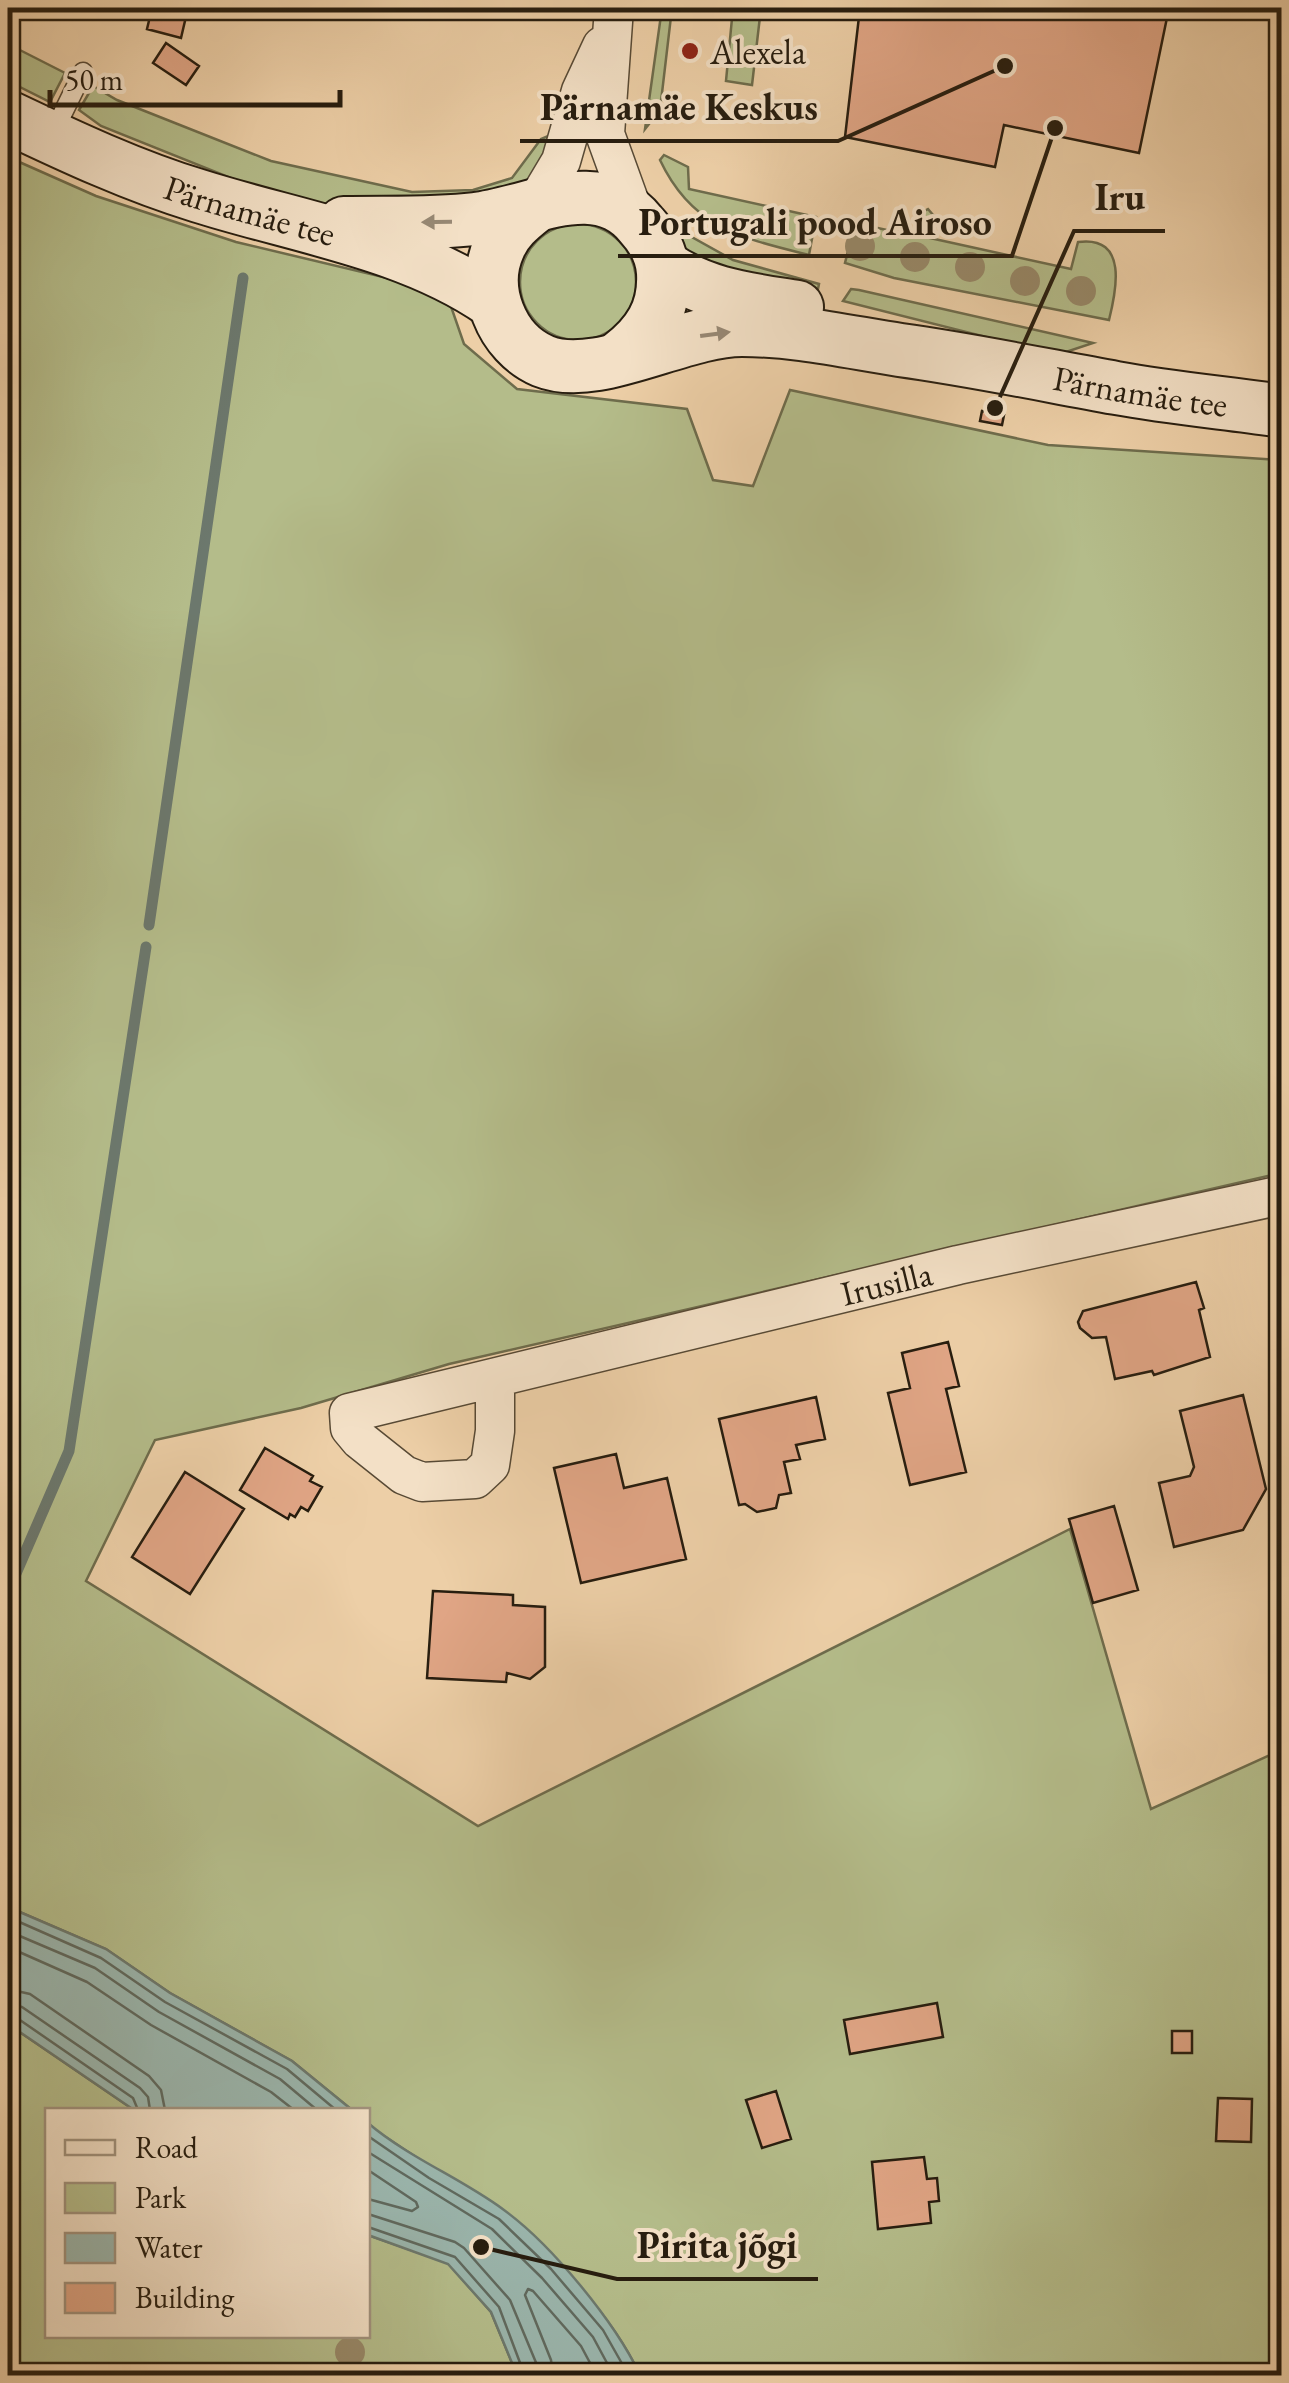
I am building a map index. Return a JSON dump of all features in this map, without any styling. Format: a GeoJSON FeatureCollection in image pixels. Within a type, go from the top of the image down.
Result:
{"type":"FeatureCollection","features":[{"type":"Feature","properties":{"kind":"main road","name":"Pärnamäe tee"},"geometry":{"type":"LineString","coordinates":[[29,127],[194,195],[418,262],[463,281],[493,302]]}},
{"type":"Feature","properties":{"kind":"main road"},"geometry":{"type":"LineString","coordinates":[[296,224],[445,223],[496,217],[568,196],[604,199],[636,217],[653,239],[663,266],[664,293],[656,318],[641,341],[620,358],[595,367],[568,368],[542,361],[521,347],[504,326],[493,302],[492,275],[498,248],[512,225],[533,208]]}},
{"type":"Feature","properties":{"kind":"main road"},"geometry":{"type":"LineString","coordinates":[[663,266],[686,282],[716,294],[830,312],[926,338],[1000,364]]}},
{"type":"Feature","properties":{"kind":"main road","name":"Pärnamäe tee"},"geometry":{"type":"LineString","coordinates":[[620,358],[698,336],[740,330],[1000,364],[1118,388],[1282,411]]}},
{"type":"Feature","properties":{"kind":"street"},"geometry":{"type":"LineString","coordinates":[[533,208],[561,161],[582,90],[612,19]]}},
{"type":"Feature","properties":{"kind":"street"},"geometry":{"type":"LineString","coordinates":[[612,19],[606,134],[636,217]]}},
{"type":"Feature","properties":{"kind":"street","name":"Irusilla"},"geometry":{"type":"LineString","coordinates":[[495,1378],[958,1266],[1282,1195]]}},
{"type":"Feature","properties":{"kind":"lane"},"geometry":{"type":"LineString","coordinates":[[29,127],[83,72]]}},
{"type":"Feature","properties":{"kind":"green space"},"geometry":{"type":"Polygon","coordinates":[[[662,8],[672,8],[660,110],[645,129],[662,8]]]}},
{"type":"Feature","properties":{"kind":"green space"},"geometry":{"type":"Polygon","coordinates":[[[733,8],[761,8],[752,85],[726,81],[733,8]]]}},
{"type":"Feature","properties":{"kind":"green space"},"geometry":{"type":"Polygon","coordinates":[[[8,44],[65,73],[50,102],[8,81],[8,44]]]}},
{"type":"Feature","properties":{"kind":"green space"},"geometry":{"type":"Polygon","coordinates":[[[93,86],[117,100],[271,161],[412,192],[473,190],[512,178],[541,139],[555,138],[547,160],[520,189],[330,206],[258,189],[101,126],[79,110],[93,86]]]}},
{"type":"Feature","properties":{"kind":"green space"},"geometry":{"type":"Polygon","coordinates":[[[664,155],[688,167],[689,189],[816,217],[809,255],[740,235],[703,215],[673,183],[660,160],[664,155]]]}},
{"type":"Feature","properties":{"kind":"green space"},"geometry":{"type":"Polygon","coordinates":[[[8,157],[96,196],[236,242],[446,292],[464,344],[517,389],[687,409],[713,480],[753,486],[790,390],[1048,445],[1281,460],[1281,1173],[449,1364],[301,1408],[155,1440],[86,1581],[478,1826],[1070,1529],[1151,1809],[1281,1750],[1281,2375],[640,2375],[617,2335],[559,2266],[488,2207],[375,2130],[370,2125],[370,2108],[350,2108],[292,2061],[170,1993],[106,1949],[8,1907],[8,157]]]}},
{"type":"Feature","properties":{"kind":"green space"},"geometry":{"type":"Polygon","coordinates":[[[928,209],[934,216],[930,238],[1071,269],[1078,242],[1105,247],[1112,256],[1116,281],[1109,320],[894,278],[845,263],[855,223],[914,236],[919,214],[928,209]]]}},
{"type":"Feature","properties":{"kind":"green space"},"geometry":{"type":"Polygon","coordinates":[[[666,217],[681,231],[733,260],[819,284],[817,294],[731,279],[681,252],[666,217]]]}},
{"type":"Feature","properties":{"kind":"green space"},"geometry":{"type":"Polygon","coordinates":[[[578,224],[600,229],[619,241],[631,260],[636,282],[631,304],[619,323],[600,335],[578,340],[556,335],[537,323],[525,304],[520,282],[525,260],[537,241],[556,229],[578,224]]]}},
{"type":"Feature","properties":{"kind":"green space"},"geometry":{"type":"Polygon","coordinates":[[[851,289],[1093,343],[1063,353],[1042,351],[843,301],[851,289]]]}},
{"type":"Feature","properties":{"kind":"green space"},"geometry":{"type":"Polygon","coordinates":[[[8,2024],[131,2108],[45,2108],[45,2338],[370,2338],[370,2236],[448,2263],[491,2312],[517,2375],[8,2375],[8,2024]]]}},
{"type":"Feature","properties":{"kind":"water"},"geometry":{"type":"Polygon","coordinates":[[[8,1907],[106,1949],[170,1993],[292,2061],[350,2108],[131,2108],[8,2024],[8,1907]]]}},
{"type":"Feature","properties":{"kind":"water"},"geometry":{"type":"Polygon","coordinates":[[[370,2124],[523,2225],[599,2309],[640,2375],[517,2375],[491,2312],[448,2264],[370,2236],[370,2124]]]}},
{"type":"Feature","properties":{"kind":"building"},"geometry":{"type":"Polygon","coordinates":[[[152,8],[188,8],[181,38],[147,29],[152,8]]]}},
{"type":"Feature","properties":{"kind":"building"},"geometry":{"type":"Polygon","coordinates":[[[860,8],[1169,8],[1139,153],[1004,125],[995,167],[845,137],[860,8]]]}},
{"type":"Feature","properties":{"kind":"building"},"geometry":{"type":"Polygon","coordinates":[[[166,43],[199,66],[186,85],[153,63],[166,43]]]}},
{"type":"Feature","properties":{"kind":"building"},"geometry":{"type":"Polygon","coordinates":[[[1278,165],[1282,166],[1282,193],[1272,191],[1278,165]]]}},
{"type":"Feature","properties":{"kind":"building"},"geometry":{"type":"Polygon","coordinates":[[[982,411],[1004,415],[1002,425],[980,421],[982,411]]]}},
{"type":"Feature","properties":{"kind":"building"},"geometry":{"type":"Polygon","coordinates":[[[1196,1282],[1204,1308],[1199,1310],[1210,1357],[1154,1375],[1152,1371],[1115,1379],[1106,1337],[1092,1338],[1080,1328],[1078,1322],[1083,1311],[1196,1282]]]}},
{"type":"Feature","properties":{"kind":"building"},"geometry":{"type":"Polygon","coordinates":[[[948,1342],[959,1386],[946,1389],[966,1472],[910,1485],[888,1393],[910,1388],[902,1353],[948,1342]]]}},
{"type":"Feature","properties":{"kind":"building"},"geometry":{"type":"Polygon","coordinates":[[[1243,1395],[1266,1489],[1243,1530],[1174,1547],[1159,1483],[1190,1476],[1194,1467],[1180,1411],[1243,1395]]]}},
{"type":"Feature","properties":{"kind":"building"},"geometry":{"type":"Polygon","coordinates":[[[816,1397],[825,1439],[796,1445],[800,1459],[784,1462],[791,1493],[779,1495],[776,1508],[757,1512],[745,1504],[739,1505],[719,1419],[816,1397]]]}},
{"type":"Feature","properties":{"kind":"building"},"geometry":{"type":"Polygon","coordinates":[[[265,1448],[313,1476],[310,1481],[322,1487],[308,1511],[301,1507],[295,1517],[290,1514],[288,1519],[240,1490],[265,1448]]]}},
{"type":"Feature","properties":{"kind":"building"},"geometry":{"type":"Polygon","coordinates":[[[616,1454],[624,1488],[667,1478],[686,1559],[581,1583],[554,1468],[616,1454]]]}},
{"type":"Feature","properties":{"kind":"building"},"geometry":{"type":"Polygon","coordinates":[[[185,1472],[244,1509],[190,1594],[132,1557],[185,1472]]]}},
{"type":"Feature","properties":{"kind":"building"},"geometry":{"type":"Polygon","coordinates":[[[1114,1506],[1138,1590],[1093,1603],[1069,1519],[1114,1506]]]}},
{"type":"Feature","properties":{"kind":"building"},"geometry":{"type":"Polygon","coordinates":[[[433,1591],[513,1595],[513,1605],[545,1607],[545,1667],[530,1679],[507,1673],[506,1682],[427,1678],[433,1591]]]}},
{"type":"Feature","properties":{"kind":"building"},"geometry":{"type":"Polygon","coordinates":[[[937,2003],[943,2037],[850,2054],[844,2020],[937,2003]]]}},
{"type":"Feature","properties":{"kind":"building"},"geometry":{"type":"Polygon","coordinates":[[[1172,2031],[1192,2031],[1192,2053],[1172,2053],[1172,2031]]]}},
{"type":"Feature","properties":{"kind":"building"},"geometry":{"type":"Polygon","coordinates":[[[776,2091],[791,2139],[762,2148],[746,2100],[776,2091]]]}},
{"type":"Feature","properties":{"kind":"building"},"geometry":{"type":"Polygon","coordinates":[[[1218,2098],[1252,2099],[1251,2142],[1216,2141],[1218,2098]]]}},
{"type":"Feature","properties":{"kind":"building"},"geometry":{"type":"Polygon","coordinates":[[[924,2157],[927,2179],[937,2178],[939,2201],[929,2202],[931,2223],[878,2229],[872,2162],[924,2157]]]}},
{"type":"Feature","properties":{"kind":"waterway"},"geometry":{"type":"LineString","coordinates":[[149,925],[243,278]]}},
{"type":"Feature","properties":{"kind":"waterway"},"geometry":{"type":"LineString","coordinates":[[8,1592],[69,1451],[146,947]]}},
{"type":"Feature","properties":{"kind":"place","name":"Alexela"},"geometry":{"type":"Point","coordinates":[690,51]}},
{"type":"Feature","properties":{"kind":"place","name":"Pärnamäe Keskus"},"geometry":{"type":"Point","coordinates":[1005,66]}},
{"type":"Feature","properties":{"kind":"place","name":"Portugali pood Airoso"},"geometry":{"type":"Point","coordinates":[1055,128]}},
{"type":"Feature","properties":{"kind":"place","name":"Iru"},"geometry":{"type":"Point","coordinates":[995,408]}},
{"type":"Feature","properties":{"kind":"place","name":"Pirita jõgi"},"geometry":{"type":"Point","coordinates":[481,2247]}}]}
